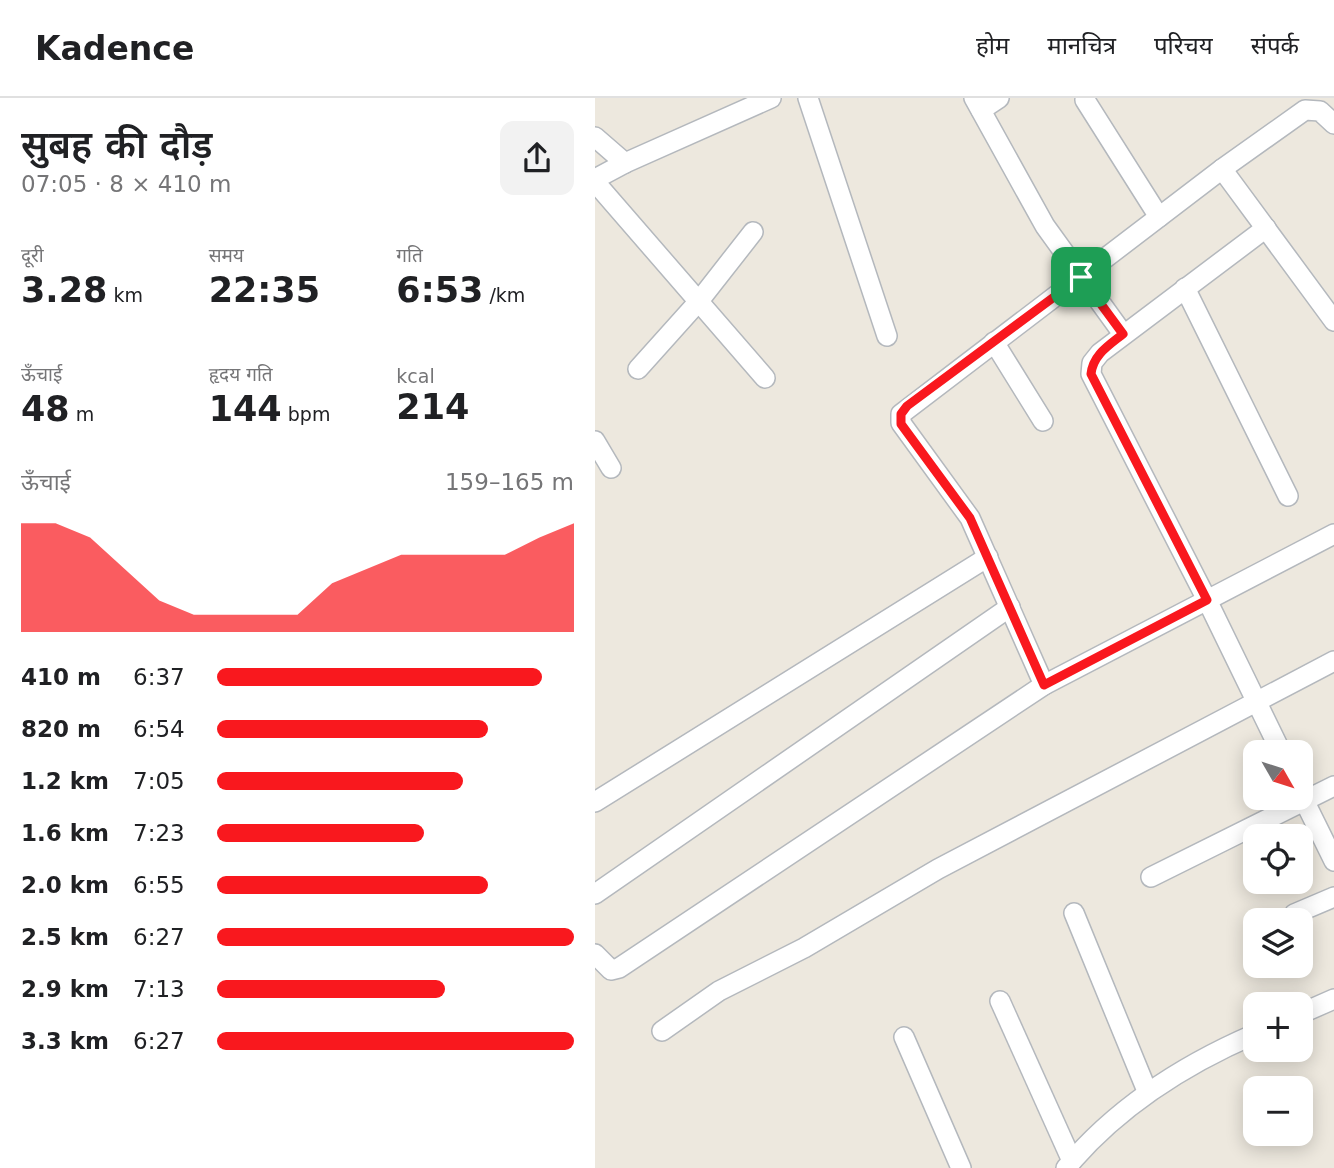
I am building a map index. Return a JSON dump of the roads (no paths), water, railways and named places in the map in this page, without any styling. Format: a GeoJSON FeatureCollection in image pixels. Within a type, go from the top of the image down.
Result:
{"type":"FeatureCollection","features":[{"type":"Feature","properties":{"kind":"street"},"geometry":{"type":"LineString","coordinates":[[765,378],[595,180],[625,163],[771,98]]}},
{"type":"Feature","properties":{"kind":"street"},"geometry":{"type":"LineString","coordinates":[[808,98],[887,336]]}},
{"type":"Feature","properties":{"kind":"street"},"geometry":{"type":"LineString","coordinates":[[999,98],[977,104],[1045,226],[1123,334]]}},
{"type":"Feature","properties":{"kind":"street"},"geometry":{"type":"LineString","coordinates":[[1086,100],[1159,217]]}},
{"type":"Feature","properties":{"kind":"street"},"geometry":{"type":"LineString","coordinates":[[1044,685],[970,518],[901,424],[901,414],[1222,169],[1305,110],[1320,111],[1334,124]]}},
{"type":"Feature","properties":{"kind":"street"},"geometry":{"type":"LineString","coordinates":[[595,137],[625,163]]}},
{"type":"Feature","properties":{"kind":"street"},"geometry":{"type":"LineString","coordinates":[[1222,169],[1334,321]]}},
{"type":"Feature","properties":{"kind":"street"},"geometry":{"type":"LineString","coordinates":[[1266,229],[1100,353],[1092,363],[1091,374],[1275,740]]}},
{"type":"Feature","properties":{"kind":"street"},"geometry":{"type":"LineString","coordinates":[[638,369],[699,301],[753,232]]}},
{"type":"Feature","properties":{"kind":"street"},"geometry":{"type":"LineString","coordinates":[[1185,288],[1288,496]]}},
{"type":"Feature","properties":{"kind":"street"},"geometry":{"type":"LineString","coordinates":[[994,342],[1043,421]]}},
{"type":"Feature","properties":{"kind":"street"},"geometry":{"type":"LineString","coordinates":[[595,442],[611,468]]}},
{"type":"Feature","properties":{"kind":"street"},"geometry":{"type":"LineString","coordinates":[[595,954],[611,971],[619,968],[1044,685],[1334,534]]}},
{"type":"Feature","properties":{"kind":"street"},"geometry":{"type":"LineString","coordinates":[[595,802],[988,557]]}},
{"type":"Feature","properties":{"kind":"street"},"geometry":{"type":"LineString","coordinates":[[595,894],[1010,607]]}},
{"type":"Feature","properties":{"kind":"street"},"geometry":{"type":"LineString","coordinates":[[662,1031],[719,991],[804,948],[938,869],[1334,661]]}},
{"type":"Feature","properties":{"kind":"street"},"geometry":{"type":"LineString","coordinates":[[1313,793],[1334,786]]}},
{"type":"Feature","properties":{"kind":"street"},"geometry":{"type":"LineString","coordinates":[[1150,877],[1277,810]]}},
{"type":"Feature","properties":{"kind":"street"},"geometry":{"type":"LineString","coordinates":[[1308,810],[1334,861]]}},
{"type":"Feature","properties":{"kind":"street"},"geometry":{"type":"LineString","coordinates":[[1308,908],[1334,897]]}},
{"type":"Feature","properties":{"kind":"street"},"geometry":{"type":"LineString","coordinates":[[1074,914],[1147,1091]]}},
{"type":"Feature","properties":{"kind":"street"},"geometry":{"type":"LineString","coordinates":[[1313,1008],[1334,999]]}},
{"type":"Feature","properties":{"kind":"street"},"geometry":{"type":"LineString","coordinates":[[1000,1000],[1069,1164],[1147,1091],[1215,1051],[1243,1039]]}},
{"type":"Feature","properties":{"kind":"street"},"geometry":{"type":"LineString","coordinates":[[904,1037],[961,1168]]}}]}
